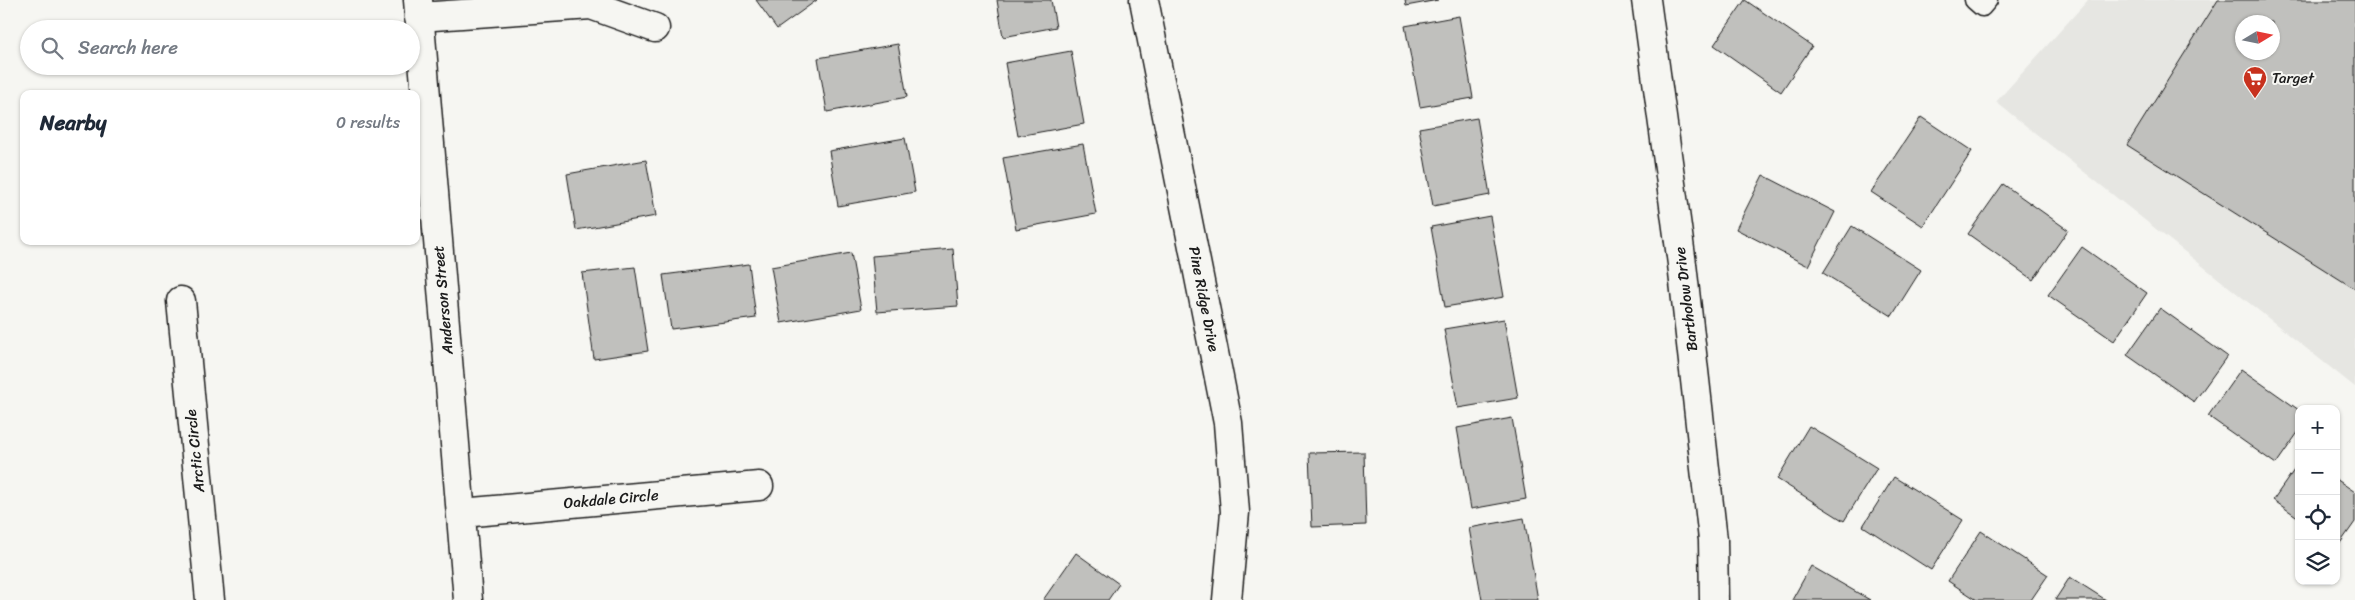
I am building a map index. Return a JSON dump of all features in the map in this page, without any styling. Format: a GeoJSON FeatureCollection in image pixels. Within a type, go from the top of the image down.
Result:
{"type":"FeatureCollection","features":[{"type":"Feature","properties":{"kind":"street","name":"Pine Ridge Drive"},"geometry":{"type":"LineString","coordinates":[[1144,0],[1228,423],[1235,512],[1227,600]]}},
{"type":"Feature","properties":{"kind":"street","name":"Bartholow Drive"},"geometry":{"type":"LineString","coordinates":[[1646,0],[1683,273],[1713,540],[1714,600]]}},
{"type":"Feature","properties":{"kind":"street"},"geometry":{"type":"LineString","coordinates":[[419,9],[592,5],[655,28]]}},
{"type":"Feature","properties":{"kind":"street","name":"Anderson Street"},"geometry":{"type":"LineString","coordinates":[[420,21],[468,600]]}},
{"type":"Feature","properties":{"kind":"street","name":"Arctic Circle"},"geometry":{"type":"LineString","coordinates":[[181,301],[210,600]]}},
{"type":"Feature","properties":{"kind":"street","name":"Oakdale Circle"},"geometry":{"type":"LineString","coordinates":[[462,513],[759,486]]}},
{"type":"Feature","properties":{"kind":"lane"},"geometry":{"type":"LineString","coordinates":[[1974,0],[1982,8],[1988,0]]}},
{"type":"Feature","properties":{"kind":"shaded area"},"geometry":{"type":"Polygon","coordinates":[[[2088,0],[2355,0],[2355,387],[1996,102],[2088,0]]]}},
{"type":"Feature","properties":{"kind":"building"},"geometry":{"type":"Polygon","coordinates":[[[756,0],[817,0],[777,29],[756,0]]]}},
{"type":"Feature","properties":{"kind":"building"},"geometry":{"type":"Polygon","coordinates":[[[997,0],[1051,0],[1056,27],[1003,37],[997,0]]]}},
{"type":"Feature","properties":{"kind":"building"},"geometry":{"type":"Polygon","coordinates":[[[1405,0],[1438,0],[1406,6],[1405,0]]]}},
{"type":"Feature","properties":{"kind":"building"},"geometry":{"type":"Polygon","coordinates":[[[1745,0],[1812,46],[1781,92],[1714,45],[1745,0]]]}},
{"type":"Feature","properties":{"kind":"building","name":"Target"},"geometry":{"type":"Polygon","coordinates":[[[2218,0],[2355,0],[2355,289],[2127,145],[2218,0]]]}},
{"type":"Feature","properties":{"kind":"building"},"geometry":{"type":"Polygon","coordinates":[[[1459,16],[1473,98],[1420,107],[1405,26],[1459,16]]]}},
{"type":"Feature","properties":{"kind":"building"},"geometry":{"type":"Polygon","coordinates":[[[898,44],[907,97],[827,112],[818,58],[898,44]]]}},
{"type":"Feature","properties":{"kind":"building"},"geometry":{"type":"Polygon","coordinates":[[[1071,51],[1084,124],[1018,136],[1005,63],[1071,51]]]}},
{"type":"Feature","properties":{"kind":"building"},"geometry":{"type":"Polygon","coordinates":[[[1921,117],[1972,151],[1923,226],[1871,192],[1921,117]]]}},
{"type":"Feature","properties":{"kind":"building"},"geometry":{"type":"Polygon","coordinates":[[[1477,118],[1490,195],[1433,206],[1419,128],[1477,118]]]}},
{"type":"Feature","properties":{"kind":"building"},"geometry":{"type":"Polygon","coordinates":[[[905,138],[915,192],[838,206],[829,151],[905,138]]]}},
{"type":"Feature","properties":{"kind":"building"},"geometry":{"type":"Polygon","coordinates":[[[1083,144],[1096,214],[1016,229],[1003,158],[1083,144]]]}},
{"type":"Feature","properties":{"kind":"building"},"geometry":{"type":"Polygon","coordinates":[[[646,160],[656,216],[576,230],[567,174],[646,160]]]}},
{"type":"Feature","properties":{"kind":"building"},"geometry":{"type":"Polygon","coordinates":[[[1763,175],[1835,212],[1808,266],[1736,229],[1763,175]]]}},
{"type":"Feature","properties":{"kind":"building"},"geometry":{"type":"Polygon","coordinates":[[[2003,184],[2068,230],[2033,280],[1968,234],[2003,184]]]}},
{"type":"Feature","properties":{"kind":"building"},"geometry":{"type":"Polygon","coordinates":[[[1490,216],[1504,297],[1445,307],[1431,227],[1490,216]]]}},
{"type":"Feature","properties":{"kind":"building"},"geometry":{"type":"Polygon","coordinates":[[[1852,226],[1921,270],[1892,316],[1823,273],[1852,226]]]}},
{"type":"Feature","properties":{"kind":"building"},"geometry":{"type":"Polygon","coordinates":[[[2082,247],[2147,293],[2114,341],[2048,295],[2082,247]]]}},
{"type":"Feature","properties":{"kind":"building"},"geometry":{"type":"Polygon","coordinates":[[[953,249],[958,306],[877,312],[872,256],[953,249]]]}},
{"type":"Feature","properties":{"kind":"building"},"geometry":{"type":"Polygon","coordinates":[[[851,253],[861,309],[781,323],[771,267],[851,253]]]}},
{"type":"Feature","properties":{"kind":"building"},"geometry":{"type":"Polygon","coordinates":[[[749,264],[756,318],[671,329],[663,275],[749,264]]]}},
{"type":"Feature","properties":{"kind":"building"},"geometry":{"type":"Polygon","coordinates":[[[635,267],[648,351],[594,359],[582,273],[635,267]]]}},
{"type":"Feature","properties":{"kind":"building"},"geometry":{"type":"Polygon","coordinates":[[[2160,308],[2227,356],[2194,402],[2127,355],[2160,308]]]}},
{"type":"Feature","properties":{"kind":"building"},"geometry":{"type":"Polygon","coordinates":[[[1504,319],[1518,398],[1458,408],[1444,329],[1504,319]]]}},
{"type":"Feature","properties":{"kind":"building"},"geometry":{"type":"Polygon","coordinates":[[[2241,369],[2295,407],[2295,437],[2276,464],[2208,416],[2241,369]]]}},
{"type":"Feature","properties":{"kind":"building"},"geometry":{"type":"Polygon","coordinates":[[[1512,418],[1526,499],[1471,509],[1457,428],[1512,418]]]}},
{"type":"Feature","properties":{"kind":"building"},"geometry":{"type":"Polygon","coordinates":[[[1809,426],[1877,468],[1844,521],[1777,479],[1809,426]]]}},
{"type":"Feature","properties":{"kind":"building"},"geometry":{"type":"Polygon","coordinates":[[[1364,452],[1366,525],[1312,527],[1309,453],[1364,452]]]}},
{"type":"Feature","properties":{"kind":"building"},"geometry":{"type":"Polygon","coordinates":[[[2295,469],[2295,515],[2273,500],[2295,469]]]}},
{"type":"Feature","properties":{"kind":"building"},"geometry":{"type":"Polygon","coordinates":[[[1894,477],[1963,520],[1931,570],[1863,526],[1894,477]]]}},
{"type":"Feature","properties":{"kind":"building"},"geometry":{"type":"Polygon","coordinates":[[[2340,482],[2355,492],[2355,522],[2340,543],[2340,482]]]}},
{"type":"Feature","properties":{"kind":"building"},"geometry":{"type":"Polygon","coordinates":[[[1524,518],[1538,600],[1482,600],[1469,528],[1524,518]]]}},
{"type":"Feature","properties":{"kind":"building"},"geometry":{"type":"Polygon","coordinates":[[[1981,531],[2048,575],[2031,600],[1977,600],[1948,581],[1981,531]]]}},
{"type":"Feature","properties":{"kind":"building"},"geometry":{"type":"Polygon","coordinates":[[[1076,553],[1119,584],[1108,600],[1043,600],[1076,553]]]}},
{"type":"Feature","properties":{"kind":"building"},"geometry":{"type":"Polygon","coordinates":[[[1811,566],[1870,600],[1792,600],[1811,566]]]}},
{"type":"Feature","properties":{"kind":"building"},"geometry":{"type":"Polygon","coordinates":[[[2070,577],[2106,600],[2055,600],[2070,577]]]}},
{"type":"Feature","properties":{"kind":"place","name":"Target"},"geometry":{"type":"Point","coordinates":[2255,99]}}]}
